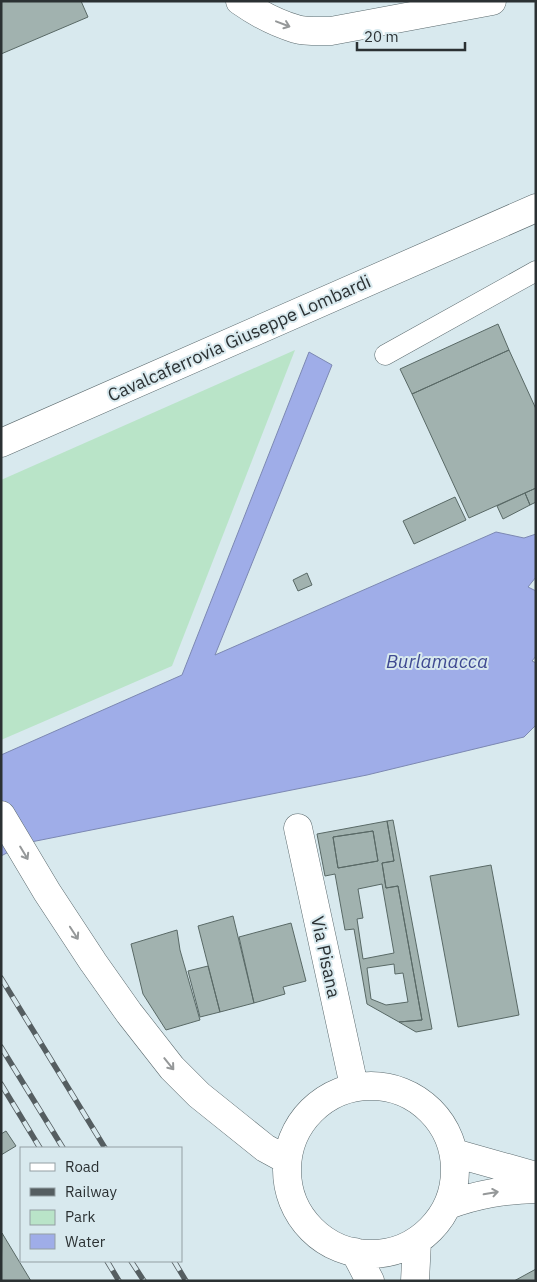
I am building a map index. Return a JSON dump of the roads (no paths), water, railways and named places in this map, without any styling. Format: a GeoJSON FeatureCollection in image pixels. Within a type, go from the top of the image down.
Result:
{"type":"FeatureCollection","features":[{"type":"Feature","properties":{"kind":"street"},"geometry":{"type":"LineString","coordinates":[[240,1],[266,17],[283,24],[297,29],[315,31],[331,31],[492,1]]}},
{"type":"Feature","properties":{"kind":"street","name":"Cavalcaferrovia Giuseppe Lombardi"},"geometry":{"type":"LineString","coordinates":[[1,443],[536,208]]}},
{"type":"Feature","properties":{"kind":"street"},"geometry":{"type":"LineString","coordinates":[[1,815],[47,892],[93,962],[129,1013],[172,1068],[199,1095],[265,1148],[286,1160]]}},
{"type":"Feature","properties":{"kind":"street","name":"Via Pisana"},"geometry":{"type":"LineString","coordinates":[[298,828],[354,1086]]}},
{"type":"Feature","properties":{"kind":"street"},"geometry":{"type":"LineString","coordinates":[[376,1085],[398,1090],[418,1100],[434,1114],[446,1132],[454,1153],[455,1180],[448,1205],[424,1236],[408,1246],[384,1253],[370,1254],[340,1248],[313,1232],[302,1220],[294,1206],[286,1176],[286,1160],[291,1140],[307,1113],[334,1094],[354,1086],[376,1085]]}},
{"type":"Feature","properties":{"kind":"street"},"geometry":{"type":"LineString","coordinates":[[454,1153],[536,1176]]}},
{"type":"Feature","properties":{"kind":"street"},"geometry":{"type":"LineString","coordinates":[[448,1205],[473,1196],[494,1192],[536,1189]]}},
{"type":"Feature","properties":{"kind":"street"},"geometry":{"type":"LineString","coordinates":[[414,1281],[417,1241]]}},
{"type":"Feature","properties":{"kind":"street"},"geometry":{"type":"LineString","coordinates":[[355,1252],[370,1281]]}},
{"type":"Feature","properties":{"kind":"lane"},"geometry":{"type":"LineString","coordinates":[[385,355],[536,271]]}},
{"type":"Feature","properties":{"kind":"water","name":"Burlamacca"},"geometry":{"type":"Polygon","coordinates":[[[309,352],[332,365],[215,655],[496,532],[524,538],[536,534],[536,577],[528,587],[536,591],[536,656],[532,661],[536,663],[536,725],[524,737],[367,775],[26,843],[1,856],[1,755],[182,675],[309,352]]]}},
{"type":"Feature","properties":{"kind":"railway"},"geometry":{"type":"LineString","coordinates":[[1,978],[104,1147]]}},
{"type":"Feature","properties":{"kind":"railway"},"geometry":{"type":"LineString","coordinates":[[1,1047],[62,1147]]}},
{"type":"Feature","properties":{"kind":"railway"},"geometry":{"type":"LineString","coordinates":[[1,1084],[39,1147]]}},
{"type":"Feature","properties":{"kind":"railway"},"geometry":{"type":"LineString","coordinates":[[108,1262],[119,1281]]}},
{"type":"Feature","properties":{"kind":"railway"},"geometry":{"type":"LineString","coordinates":[[132,1262],[144,1281]]}},
{"type":"Feature","properties":{"kind":"railway"},"geometry":{"type":"LineString","coordinates":[[175,1262],[186,1281]]}}]}
